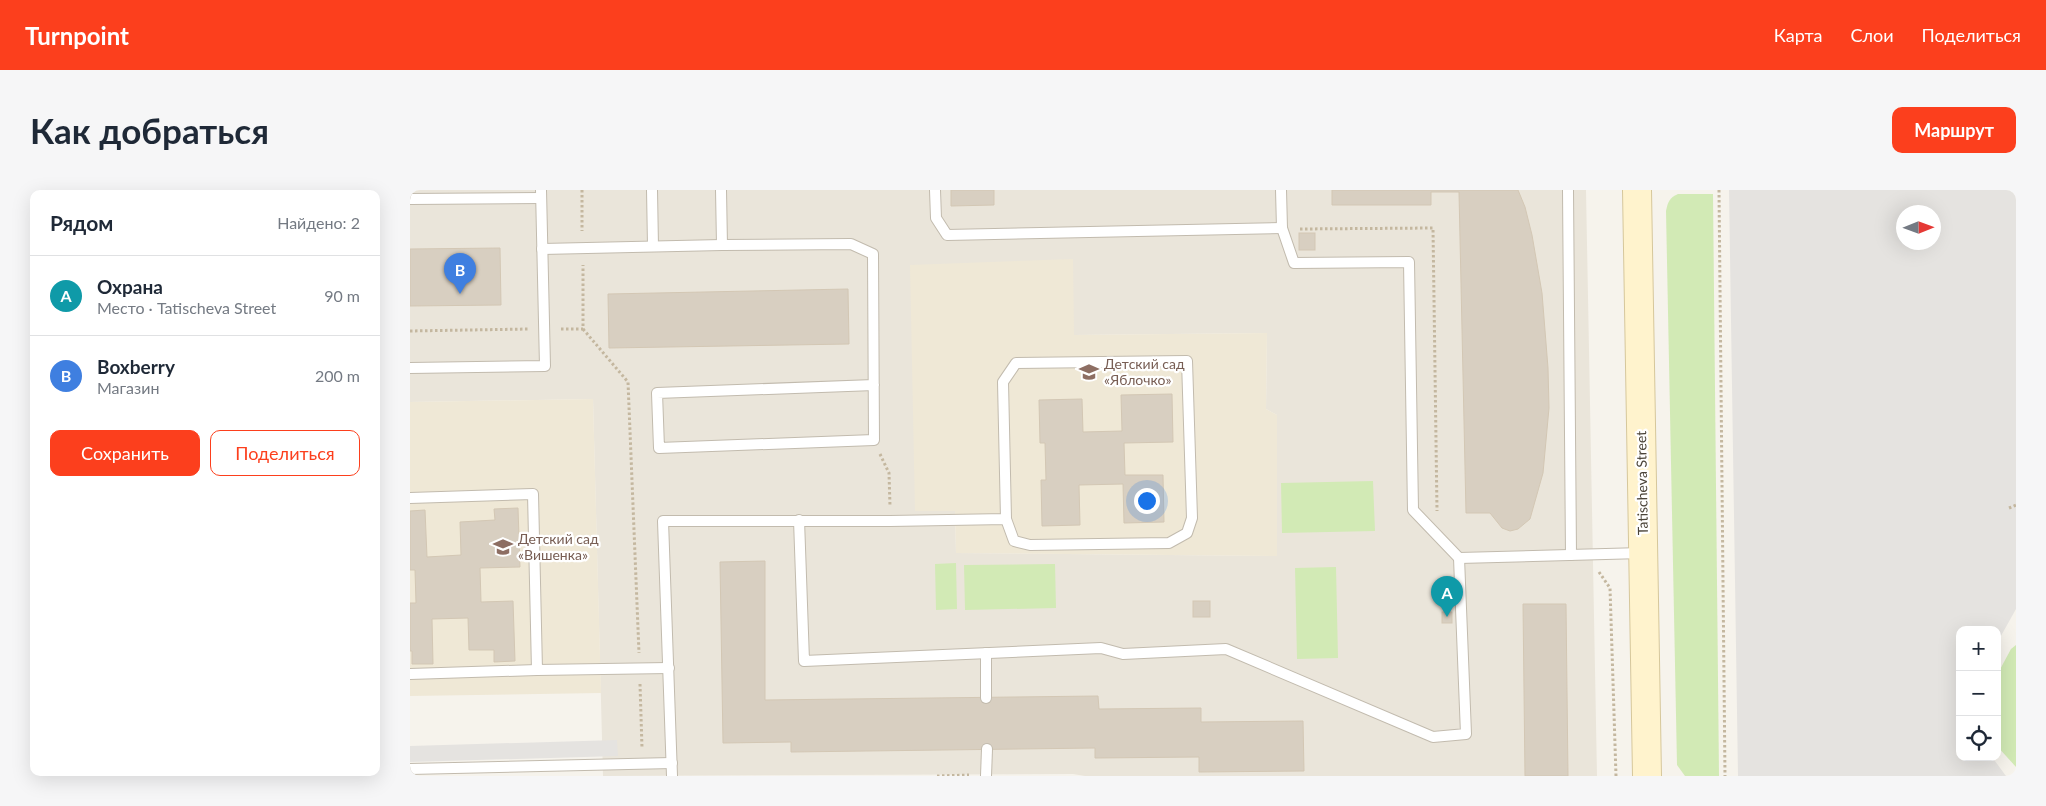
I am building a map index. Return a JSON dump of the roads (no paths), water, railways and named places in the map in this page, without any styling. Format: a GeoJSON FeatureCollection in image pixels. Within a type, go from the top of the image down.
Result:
{"type":"FeatureCollection","features":[{"type":"Feature","properties":{"kind":"street","name":"Tatischeva Street"},"geometry":{"type":"LineString","coordinates":[[1637,190],[1647,776]]}},
{"type":"Feature","properties":{"kind":"lane"},"geometry":{"type":"LineString","coordinates":[[652,190],[654,246]]}},
{"type":"Feature","properties":{"kind":"lane"},"geometry":{"type":"LineString","coordinates":[[721,190],[722,245]]}},
{"type":"Feature","properties":{"kind":"lane"},"geometry":{"type":"LineString","coordinates":[[936,190],[936,218],[947,235],[1282,228]]}},
{"type":"Feature","properties":{"kind":"lane"},"geometry":{"type":"LineString","coordinates":[[799,520],[804,661],[1101,648],[1123,654],[1226,649],[1433,737],[1466,734],[1459,558],[1413,510],[1409,262],[1294,263],[1282,228],[1281,190]]}},
{"type":"Feature","properties":{"kind":"lane"},"geometry":{"type":"LineString","coordinates":[[1568,190],[1571,555]]}},
{"type":"Feature","properties":{"kind":"lane"},"geometry":{"type":"LineString","coordinates":[[410,199],[541,194],[545,366],[410,368]]}},
{"type":"Feature","properties":{"kind":"lane"},"geometry":{"type":"LineString","coordinates":[[542,249],[851,244],[873,254],[874,385],[874,440],[659,448],[657,393],[874,385]]}},
{"type":"Feature","properties":{"kind":"lane"},"geometry":{"type":"LineString","coordinates":[[1188,361],[1192,518],[1186,533],[1169,543],[1030,545],[1014,541],[1006,519],[1003,382],[1016,363],[1188,361]]}},
{"type":"Feature","properties":{"kind":"lane"},"geometry":{"type":"LineString","coordinates":[[410,498],[533,494],[537,670]]}},
{"type":"Feature","properties":{"kind":"lane"},"geometry":{"type":"LineString","coordinates":[[672,776],[663,521],[799,520],[890,522],[1006,519]]}},
{"type":"Feature","properties":{"kind":"lane"},"geometry":{"type":"LineString","coordinates":[[1459,558],[1644,554]]}},
{"type":"Feature","properties":{"kind":"lane"},"geometry":{"type":"LineString","coordinates":[[986,653],[986,698]]}},
{"type":"Feature","properties":{"kind":"lane"},"geometry":{"type":"LineString","coordinates":[[410,674],[669,668]]}},
{"type":"Feature","properties":{"kind":"lane"},"geometry":{"type":"LineString","coordinates":[[986,776],[987,749]]}},
{"type":"Feature","properties":{"kind":"lane"},"geometry":{"type":"LineString","coordinates":[[410,769],[672,763]]}},
{"type":"Feature","properties":{"kind":"place","name":"Boxberry"},"geometry":{"type":"Point","coordinates":[460,294]}},
{"type":"Feature","properties":{"kind":"place","name":"Детский сад «Яблочко»"},"geometry":{"type":"Point","coordinates":[1089,372]}},
{"type":"Feature","properties":{"kind":"place","name":"Детский сад «Вишенка»"},"geometry":{"type":"Point","coordinates":[503,547]}},
{"type":"Feature","properties":{"kind":"place","name":"Охрана"},"geometry":{"type":"Point","coordinates":[1447,617]}}]}
